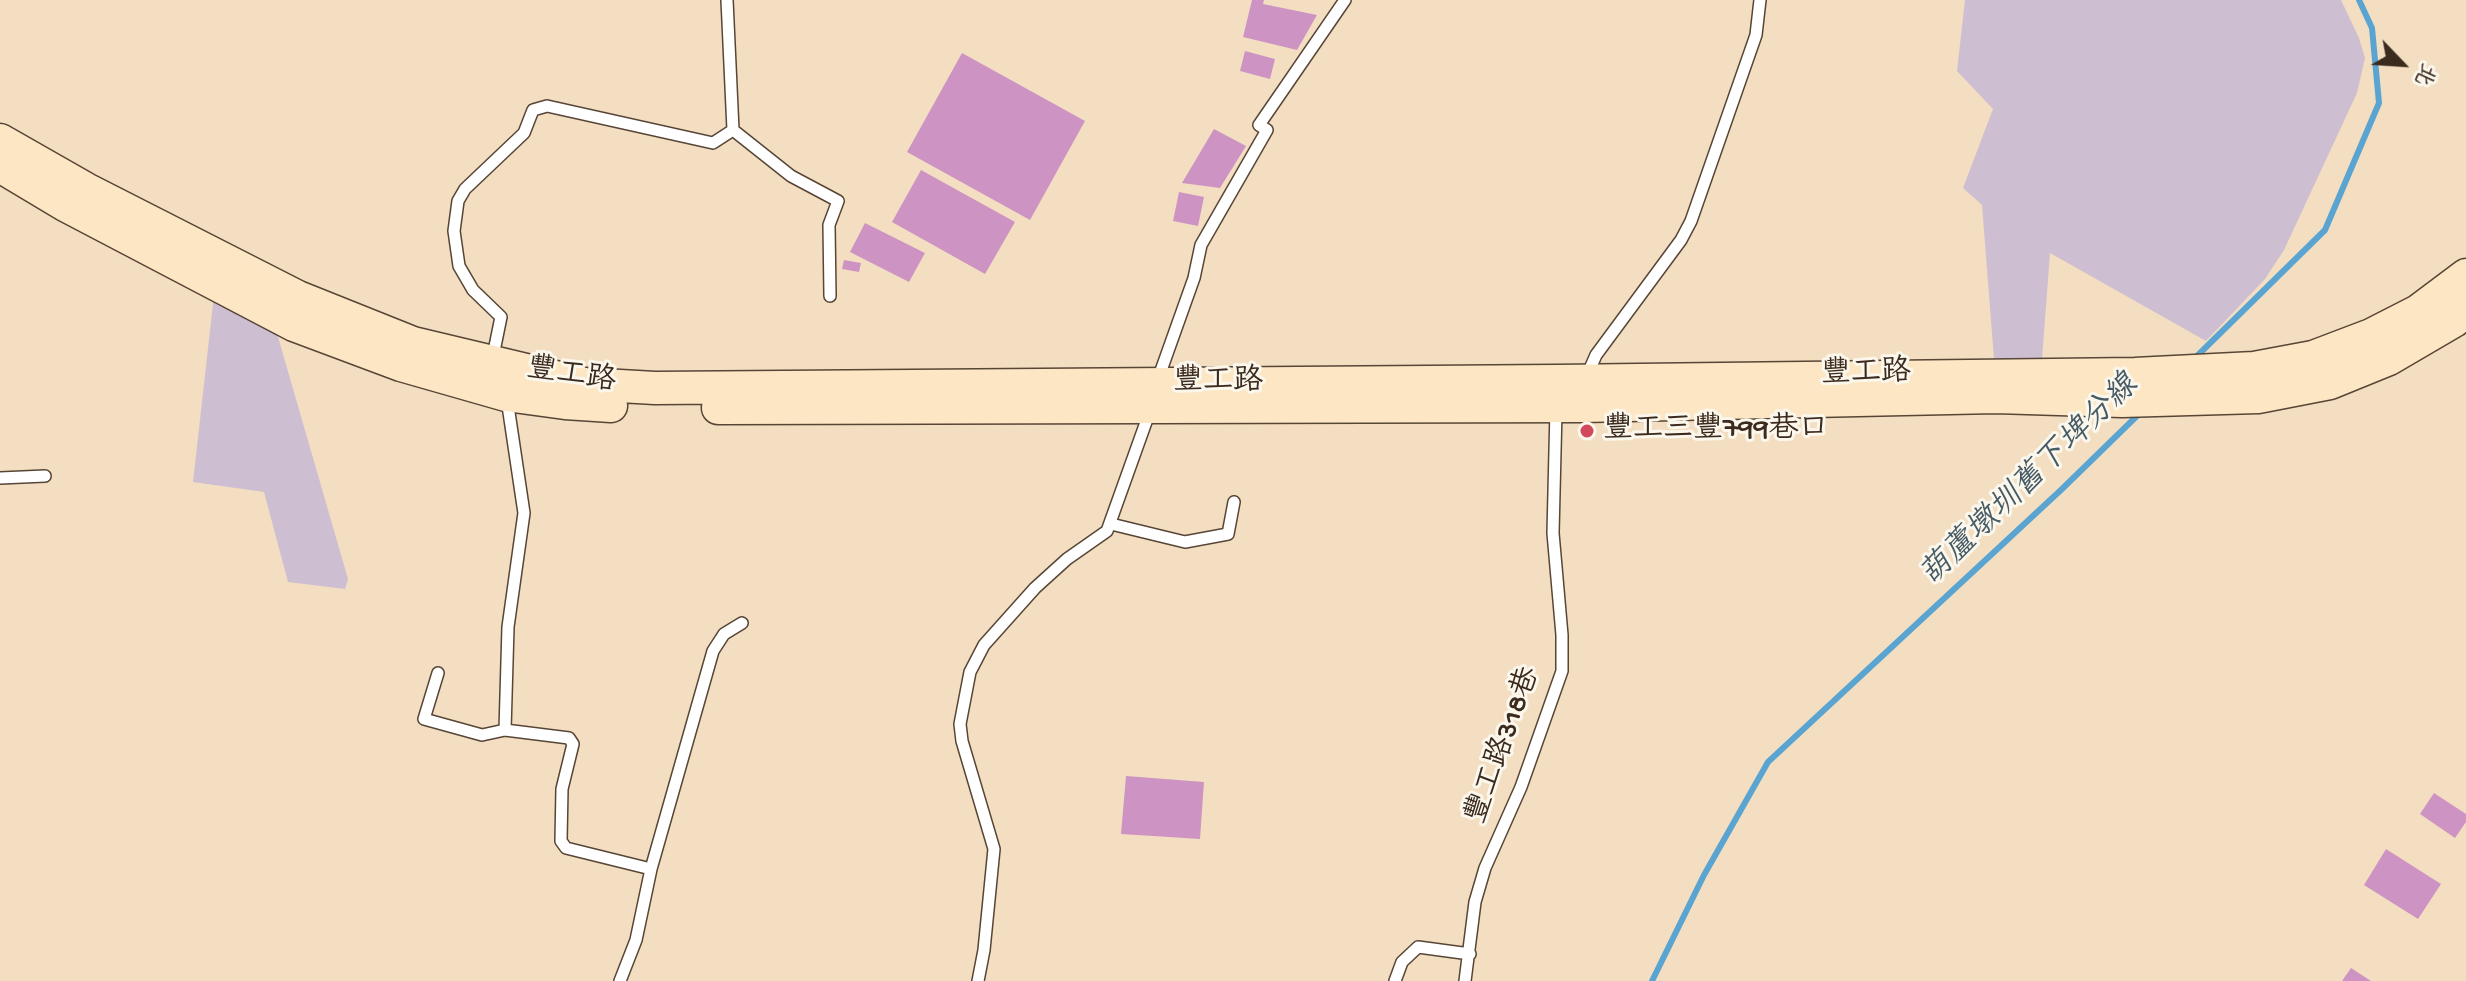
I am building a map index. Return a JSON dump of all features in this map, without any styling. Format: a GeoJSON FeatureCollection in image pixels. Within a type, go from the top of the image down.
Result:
{"type":"FeatureCollection","features":[{"type":"Feature","properties":{"kind":"street","name":"豐工路"},"geometry":{"type":"LineString","coordinates":[[0,140],[86,189],[298,297],[565,403],[641,408],[1154,396],[1570,393],[1996,397],[2213,384],[2258,397],[2330,383],[2389,359],[2454,321],[2466,310]]}},
{"type":"Feature","properties":{"kind":"street","name":"豐工路"},"geometry":{"type":"LineString","coordinates":[[0,166],[65,205],[294,325],[401,365],[499,379]]}},
{"type":"Feature","properties":{"kind":"street","name":"豐工路"},"geometry":{"type":"LineString","coordinates":[[2213,384],[2254,368],[2313,357],[2356,340],[2418,311],[2466,275]]}},
{"type":"Feature","properties":{"kind":"lane"},"geometry":{"type":"LineString","coordinates":[[727,0],[733,130],[791,176],[838,201],[829,225],[830,296]]}},
{"type":"Feature","properties":{"kind":"lane"},"geometry":{"type":"LineString","coordinates":[[978,981],[994,849],[962,741],[960,724],[970,672],[984,645],[1035,588],[1067,559],[1101,537],[1111,524],[1194,278],[1201,245],[1267,130],[1259,125],[1345,0]]}},
{"type":"Feature","properties":{"kind":"lane"},"geometry":{"type":"LineString","coordinates":[[1570,393],[1687,231],[1756,35],[1760,0]]}},
{"type":"Feature","properties":{"kind":"lane"},"geometry":{"type":"LineString","coordinates":[[505,730],[508,627],[524,513],[499,379],[501,317],[473,290],[459,266],[454,231],[458,201],[465,189],[524,133],[533,110],[547,106],[713,143],[733,130]]}},
{"type":"Feature","properties":{"kind":"lane","name":"豐工路318巷"},"geometry":{"type":"LineString","coordinates":[[1465,981],[1475,902],[1485,868],[1521,787],[1562,671],[1553,533],[1570,393]]}},
{"type":"Feature","properties":{"kind":"lane"},"geometry":{"type":"LineString","coordinates":[[0,478],[45,476]]}},
{"type":"Feature","properties":{"kind":"lane"},"geometry":{"type":"LineString","coordinates":[[1111,524],[1185,542],[1228,534],[1234,502]]}},
{"type":"Feature","properties":{"kind":"lane"},"geometry":{"type":"LineString","coordinates":[[620,981],[636,940],[651,869],[713,651],[724,634],[742,623]]}},
{"type":"Feature","properties":{"kind":"lane"},"geometry":{"type":"LineString","coordinates":[[438,673],[424,719],[482,735],[505,730],[569,738],[573,744],[562,789],[561,841],[566,848],[651,869]]}},
{"type":"Feature","properties":{"kind":"lane"},"geometry":{"type":"LineString","coordinates":[[1395,981],[1402,962],[1418,947],[1470,954]]}},
{"type":"Feature","properties":{"kind":"shaded area"},"geometry":{"type":"Polygon","coordinates":[[[1965,0],[2341,0],[2365,58],[2357,93],[2284,250],[2265,279],[2206,341],[2050,253],[2042,359],[1994,359],[1982,205],[1963,188],[1993,109],[1957,71],[1965,0]]]}},
{"type":"Feature","properties":{"kind":"shaded area"},"geometry":{"type":"Polygon","coordinates":[[[214,295],[274,323],[348,579],[345,589],[288,582],[264,492],[193,482],[214,295]]]}},
{"type":"Feature","properties":{"kind":"building"},"geometry":{"type":"Polygon","coordinates":[[[1252,0],[1264,0],[1263,4],[1317,15],[1297,50],[1243,37],[1252,0]]]}},
{"type":"Feature","properties":{"kind":"building"},"geometry":{"type":"Polygon","coordinates":[[[1245,51],[1275,59],[1270,79],[1240,71],[1245,51]]]}},
{"type":"Feature","properties":{"kind":"building"},"geometry":{"type":"Polygon","coordinates":[[[962,53],[1085,121],[1030,220],[907,152],[962,53]]]}},
{"type":"Feature","properties":{"kind":"building"},"geometry":{"type":"Polygon","coordinates":[[[1214,129],[1246,146],[1220,188],[1182,183],[1214,129]]]}},
{"type":"Feature","properties":{"kind":"building"},"geometry":{"type":"Polygon","coordinates":[[[921,170],[1015,222],[985,274],[892,222],[921,170]]]}},
{"type":"Feature","properties":{"kind":"building"},"geometry":{"type":"Polygon","coordinates":[[[1179,192],[1204,197],[1198,226],[1173,221],[1179,192]]]}},
{"type":"Feature","properties":{"kind":"building"},"geometry":{"type":"Polygon","coordinates":[[[865,223],[925,253],[909,282],[850,252],[865,223]]]}},
{"type":"Feature","properties":{"kind":"building"},"geometry":{"type":"Polygon","coordinates":[[[844,260],[861,263],[859,272],[842,269],[844,260]]]}},
{"type":"Feature","properties":{"kind":"building"},"geometry":{"type":"Polygon","coordinates":[[[1126,776],[1204,782],[1200,839],[1121,834],[1126,776]]]}},
{"type":"Feature","properties":{"kind":"building"},"geometry":{"type":"Polygon","coordinates":[[[2434,793],[2466,814],[2466,822],[2455,838],[2420,814],[2434,793]]]}},
{"type":"Feature","properties":{"kind":"building"},"geometry":{"type":"Polygon","coordinates":[[[2386,849],[2441,884],[2418,919],[2364,885],[2386,849]]]}},
{"type":"Feature","properties":{"kind":"building"},"geometry":{"type":"Polygon","coordinates":[[[2351,968],[2371,981],[2342,981],[2351,968]]]}},
{"type":"Feature","properties":{"kind":"waterway","name":"葫蘆墩圳舊下埤分線"},"geometry":{"type":"LineString","coordinates":[[2195,358],[2325,230],[2379,103],[2372,28],[2359,0]]}},
{"type":"Feature","properties":{"kind":"waterway","name":"葫蘆墩圳舊下埤分線"},"geometry":{"type":"LineString","coordinates":[[1652,981],[1704,875],[1768,762],[2142,411]]}},
{"type":"Feature","properties":{"kind":"place","name":"豐工三豐799巷口"},"geometry":{"type":"Point","coordinates":[1587,431]}}]}
